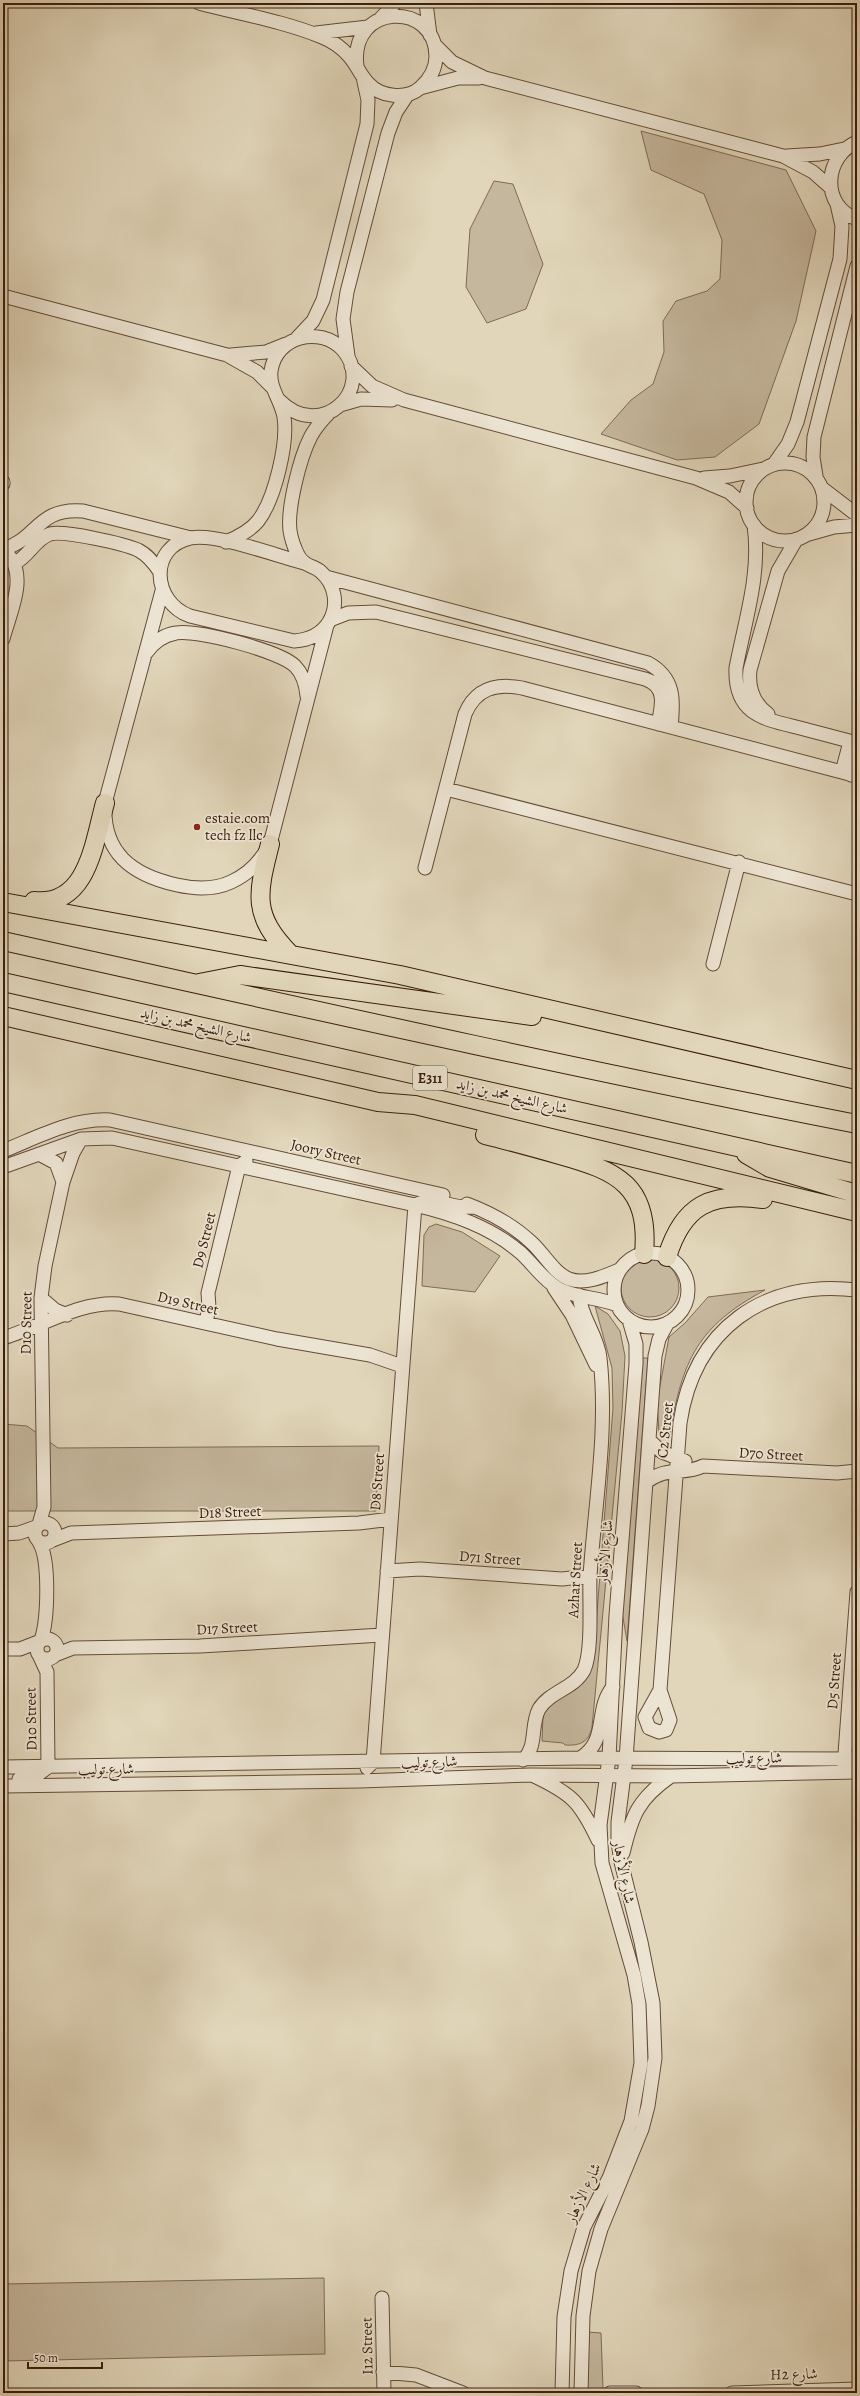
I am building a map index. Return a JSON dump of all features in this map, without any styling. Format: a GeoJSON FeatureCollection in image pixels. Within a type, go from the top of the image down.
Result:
{"type":"FeatureCollection","features":[{"type":"Feature","properties":{"kind":"highway"},"geometry":{"type":"LineString","coordinates":[[3,898],[43,902],[60,898],[74,888],[87,867],[105,803]]}},
{"type":"Feature","properties":{"kind":"highway"},"geometry":{"type":"LineString","coordinates":[[270,844],[261,882],[262,916],[270,932],[290,954]]}},
{"type":"Feature","properties":{"kind":"highway"},"geometry":{"type":"LineString","coordinates":[[3,902],[400,975],[857,1080]]}},
{"type":"Feature","properties":{"kind":"highway"},"geometry":{"type":"LineString","coordinates":[[3,941],[698,1093],[857,1124]]}},
{"type":"Feature","properties":{"kind":"highway"},"geometry":{"type":"LineString","coordinates":[[196,984],[240,975],[536,1017],[572,1015]]}},
{"type":"Feature","properties":{"kind":"highway","name":"شارع الشيخ محمد بن زايد"},"geometry":{"type":"LineString","coordinates":[[3,982],[857,1174]]}},
{"type":"Feature","properties":{"kind":"highway"},"geometry":{"type":"LineString","coordinates":[[3,1016],[378,1102],[415,1106],[855,1206]]}},
{"type":"Feature","properties":{"kind":"highway"},"geometry":{"type":"LineString","coordinates":[[378,1102],[414,1115],[588,1163],[608,1170],[631,1191],[641,1210],[646,1230],[644,1254]]}},
{"type":"Feature","properties":{"kind":"highway"},"geometry":{"type":"LineString","coordinates":[[736,1147],[770,1168],[855,1206]]}},
{"type":"Feature","properties":{"kind":"highway"},"geometry":{"type":"LineString","coordinates":[[667,1257],[674,1234],[681,1223],[691,1213],[714,1200],[741,1196],[855,1206]]}},
{"type":"Feature","properties":{"kind":"street"},"geometry":{"type":"LineString","coordinates":[[200,3],[310,33],[336,45],[360,72],[369,85],[388,95],[414,91],[458,78],[485,78]]}},
{"type":"Feature","properties":{"kind":"street"},"geometry":{"type":"LineString","coordinates":[[310,33],[340,32],[368,27],[381,18],[395,3]]}},
{"type":"Feature","properties":{"kind":"street"},"geometry":{"type":"LineString","coordinates":[[304,563],[292,540],[289,514],[307,445],[317,427],[345,399],[352,383],[343,319],[347,292],[388,133],[396,112],[414,91],[428,80],[434,69],[436,57],[426,3]]}},
{"type":"Feature","properties":{"kind":"street"},"geometry":{"type":"LineString","coordinates":[[381,18],[404,16],[423,26],[432,40],[452,62],[485,78],[783,156],[813,172],[830,187],[837,204],[842,226],[840,259],[797,422],[788,444],[751,482],[746,499],[747,508],[754,525],[756,566],[736,668],[736,682],[740,696],[751,710],[767,720],[854,743],[850,774]]}},
{"type":"Feature","properties":{"kind":"street"},"geometry":{"type":"LineString","coordinates":[[226,542],[238,537],[258,521],[270,499],[284,432],[283,416],[271,379],[274,362],[278,354],[313,321],[323,300],[363,143],[368,112],[360,72],[358,45],[368,27]]}},
{"type":"Feature","properties":{"kind":"street"},"geometry":{"type":"LineString","coordinates":[[783,156],[808,155],[844,149],[857,142]]}},
{"type":"Feature","properties":{"kind":"street"},"geometry":{"type":"LineString","coordinates":[[830,187],[832,166],[844,149]]}},
{"type":"Feature","properties":{"kind":"street"},"geometry":{"type":"LineString","coordinates":[[837,204],[844,212],[857,219]]}},
{"type":"Feature","properties":{"kind":"street"},"geometry":{"type":"LineString","coordinates":[[783,724],[764,711],[756,703],[750,687],[750,675],[777,575],[786,554],[802,537],[815,528],[822,514],[825,499],[823,489],[816,476],[813,457],[814,437],[857,266]]}},
{"type":"Feature","properties":{"kind":"street"},"geometry":{"type":"LineString","coordinates":[[3,296],[227,355],[248,365],[297,414],[308,416],[335,409],[361,399],[404,400]]}},
{"type":"Feature","properties":{"kind":"street"},"geometry":{"type":"LineString","coordinates":[[227,355],[266,352],[294,340],[314,336],[331,341],[338,346],[350,363],[372,386],[404,400],[696,478],[724,489],[747,508]]}},
{"type":"Feature","properties":{"kind":"street"},"geometry":{"type":"LineString","coordinates":[[696,478],[730,476],[783,462],[801,465],[816,476]]}},
{"type":"Feature","properties":{"kind":"street"},"geometry":{"type":"LineString","coordinates":[[823,489],[857,515]]}},
{"type":"Feature","properties":{"kind":"street"},"geometry":{"type":"LineString","coordinates":[[3,549],[20,541],[43,520],[66,511],[82,511],[191,538],[226,542],[313,566],[326,577],[648,663],[663,673],[672,688],[674,705],[671,727]]}},
{"type":"Feature","properties":{"kind":"street"},"geometry":{"type":"LineString","coordinates":[[754,525],[768,537],[782,540],[802,537],[834,527],[857,524]]}},
{"type":"Feature","properties":{"kind":"street"},"geometry":{"type":"LineString","coordinates":[[15,563],[27,555],[38,541],[58,532],[133,548],[146,555],[160,572]]}},
{"type":"Feature","properties":{"kind":"street"},"geometry":{"type":"LineString","coordinates":[[191,538],[182,541],[167,554],[160,572],[162,591],[105,803],[105,826],[111,842],[120,857],[138,872],[165,882],[197,888],[208,888],[230,883],[258,863],[270,844],[329,622],[335,605],[334,595],[326,577]]}},
{"type":"Feature","properties":{"kind":"street"},"geometry":{"type":"LineString","coordinates":[[3,552],[15,563],[18,578],[3,639]]}},
{"type":"Feature","properties":{"kind":"street"},"geometry":{"type":"LineString","coordinates":[[162,591],[167,600],[181,612],[284,639],[298,641],[313,637],[329,622],[348,612],[376,612],[645,679],[654,683],[662,696],[658,724]]}},
{"type":"Feature","properties":{"kind":"street"},"geometry":{"type":"LineString","coordinates":[[145,655],[161,638],[183,632],[269,651],[284,657],[300,672],[306,686],[308,700]]}},
{"type":"Feature","properties":{"kind":"street"},"geometry":{"type":"LineString","coordinates":[[425,868],[469,705],[479,694],[492,686],[502,685],[522,688],[850,774]]}},
{"type":"Feature","properties":{"kind":"street"},"geometry":{"type":"LineString","coordinates":[[850,774],[857,754]]}},
{"type":"Feature","properties":{"kind":"street"},"geometry":{"type":"LineString","coordinates":[[446,789],[739,862],[857,894]]}},
{"type":"Feature","properties":{"kind":"street"},"geometry":{"type":"LineString","coordinates":[[713,964],[739,862]]}},
{"type":"Feature","properties":{"kind":"street","name":"Joory Street"},"geometry":{"type":"LineString","coordinates":[[3,1150],[68,1124],[100,1119],[120,1122],[444,1196],[474,1206],[506,1223],[539,1250],[560,1273],[574,1281],[590,1280],[619,1270]]}},
{"type":"Feature","properties":{"kind":"street"},"geometry":{"type":"LineString","coordinates":[[3,1167],[81,1139],[112,1138],[415,1205],[441,1211],[475,1224],[508,1243],[529,1260],[552,1284],[565,1292],[599,1298],[617,1305]]}},
{"type":"Feature","properties":{"kind":"street","name":"D10 Street"},"geometry":{"type":"LineString","coordinates":[[45,1533],[40,1325],[41,1298],[45,1266],[63,1182],[73,1153],[81,1139]]}},
{"type":"Feature","properties":{"kind":"street"},"geometry":{"type":"LineString","coordinates":[[39,1154],[56,1163],[63,1182]]}},
{"type":"Feature","properties":{"kind":"street"},"geometry":{"type":"LineString","coordinates":[[239,1166],[252,1161],[281,1166],[295,1162]]}},
{"type":"Feature","properties":{"kind":"street","name":"D9 Street"},"geometry":{"type":"LineString","coordinates":[[202,1322],[209,1307],[208,1293],[239,1166]]}},
{"type":"Feature","properties":{"kind":"street"},"geometry":{"type":"LineString","coordinates":[[415,1205],[429,1201],[460,1207],[474,1206]]}},
{"type":"Feature","properties":{"kind":"street","name":"D8 Street"},"geometry":{"type":"LineString","coordinates":[[373,1762],[415,1205]]}},
{"type":"Feature","properties":{"kind":"street"},"geometry":{"type":"LineString","coordinates":[[529,1260],[539,1250]]}},
{"type":"Feature","properties":{"kind":"street"},"geometry":{"type":"LineString","coordinates":[[617,1305],[614,1288],[619,1270],[630,1259],[652,1253],[667,1257]]}},
{"type":"Feature","properties":{"kind":"street","name":"شارع الأزهار"},"geometry":{"type":"LineString","coordinates":[[629,1320],[647,1328],[667,1324],[674,1320],[685,1306],[688,1288],[680,1267],[667,1257]]}},
{"type":"Feature","properties":{"kind":"street","name":"Azhar Street"},"geometry":{"type":"LineString","coordinates":[[552,1284],[572,1315],[600,1376]]}},
{"type":"Feature","properties":{"kind":"street","name":"C2 Street"},"geometry":{"type":"LineString","coordinates":[[660,1690],[680,1423],[688,1384],[696,1366],[719,1334],[749,1309],[785,1293],[824,1287],[857,1290]]}},
{"type":"Feature","properties":{"kind":"street","name":"Azhar Street"},"geometry":{"type":"LineString","coordinates":[[523,1760],[532,1745],[539,1709],[549,1698],[576,1681],[584,1669],[587,1655],[590,1581],[602,1440],[603,1402],[598,1348],[582,1309],[579,1295]]}},
{"type":"Feature","properties":{"kind":"street"},"geometry":{"type":"LineString","coordinates":[[41,1298],[55,1310],[67,1315]]}},
{"type":"Feature","properties":{"kind":"street","name":"D19 Street"},"geometry":{"type":"LineString","coordinates":[[3,1338],[94,1305],[111,1303],[403,1361]]}},
{"type":"Feature","properties":{"kind":"street","name":"شارع الأزهار"},"geometry":{"type":"LineString","coordinates":[[562,2393],[564,2318],[571,2272],[584,2227],[609,2178],[628,2127],[637,2092],[641,2063],[640,2011],[634,1974],[606,1881],[600,1846],[600,1825],[609,1758],[614,1686],[616,1615],[636,1359],[634,1333],[629,1320],[617,1305]]}},
{"type":"Feature","properties":{"kind":"street","name":"شارع الأزهار"},"geometry":{"type":"LineString","coordinates":[[581,2393],[583,2316],[589,2271],[601,2229],[642,2129],[651,2090],[655,2058],[653,2003],[641,1942],[620,1862],[618,1822],[626,1759],[655,1356],[659,1339],[667,1324]]}},
{"type":"Feature","properties":{"kind":"street","name":"D70 Street"},"geometry":{"type":"LineString","coordinates":[[649,1440],[677,1465]]}},
{"type":"Feature","properties":{"kind":"street","name":"D70 Street"},"geometry":{"type":"LineString","coordinates":[[646,1482],[677,1465],[695,1462],[703,1466],[837,1473],[857,1471]]}},
{"type":"Feature","properties":{"kind":"street","name":"D70 Street"},"geometry":{"type":"LineString","coordinates":[[837,1473],[857,1479]]}},
{"type":"Feature","properties":{"kind":"street","name":"D18 Street"},"geometry":{"type":"LineString","coordinates":[[3,1534],[359,1523],[390,1524]]}},
{"type":"Feature","properties":{"kind":"street"},"geometry":{"type":"LineString","coordinates":[[3,1649],[47,1649],[45,1533]]}},
{"type":"Feature","properties":{"kind":"street","name":"D71 Street"},"geometry":{"type":"LineString","coordinates":[[387,1567],[590,1581]]}},
{"type":"Feature","properties":{"kind":"street","name":"D5 Street"},"geometry":{"type":"LineString","coordinates":[[844,1772],[851,1759],[857,1592]]}},
{"type":"Feature","properties":{"kind":"street","name":"D17 Street"},"geometry":{"type":"LineString","coordinates":[[47,1649],[200,1646],[350,1638],[363,1642],[382,1639]]}},
{"type":"Feature","properties":{"kind":"street","name":"D10 Street"},"geometry":{"type":"LineString","coordinates":[[47,1649],[48,1767]]}},
{"type":"Feature","properties":{"kind":"street"},"geometry":{"type":"LineString","coordinates":[[580,1758],[591,1750],[598,1738],[604,1702],[614,1686]]}},
{"type":"Feature","properties":{"kind":"street","name":"شارع توليب"},"geometry":{"type":"LineString","coordinates":[[3,1767],[580,1758],[851,1759]]}},
{"type":"Feature","properties":{"kind":"street"},"geometry":{"type":"LineString","coordinates":[[303,1781],[315,1775],[355,1773],[365,1769],[373,1762]]}},
{"type":"Feature","properties":{"kind":"street"},"geometry":{"type":"LineString","coordinates":[[3,1779],[30,1778],[40,1774],[48,1767]]}},
{"type":"Feature","properties":{"kind":"street","name":"شارع توليب"},"geometry":{"type":"LineString","coordinates":[[3,1786],[303,1781],[530,1775],[671,1776],[857,1772]]}},
{"type":"Feature","properties":{"kind":"street"},"geometry":{"type":"LineString","coordinates":[[530,1775],[561,1789],[576,1802],[588,1819],[600,1846]]}},
{"type":"Feature","properties":{"kind":"street"},"geometry":{"type":"LineString","coordinates":[[620,1862],[630,1822],[638,1806],[649,1792],[671,1776]]}},
{"type":"Feature","properties":{"kind":"street","name":"I12 Street"},"geometry":{"type":"LineString","coordinates":[[382,2298],[384,2393]]}},
{"type":"Feature","properties":{"kind":"street"},"geometry":{"type":"LineString","coordinates":[[383,2372],[416,2375],[463,2393]]}},
{"type":"Feature","properties":{"kind":"street","name":"H2 شارع"},"geometry":{"type":"LineString","coordinates":[[732,2393],[857,2390]]}},
{"type":"Feature","properties":{"kind":"street"},"geometry":{"type":"LineString","coordinates":[[610,2393],[636,2393]]}},
{"type":"Feature","properties":{"kind":"shaded area"},"geometry":{"type":"Polygon","coordinates":[[[641,131],[786,170],[816,231],[796,321],[759,424],[715,457],[677,460],[601,434],[631,400],[653,384],[664,352],[663,321],[676,301],[707,291],[720,279],[722,240],[704,194],[651,170],[641,131]]]}},
{"type":"Feature","properties":{"kind":"shaded area"},"geometry":{"type":"Polygon","coordinates":[[[494,181],[513,184],[543,264],[526,309],[487,323],[466,287],[470,229],[494,181]]]}},
{"type":"Feature","properties":{"kind":"shaded area"},"geometry":{"type":"Polygon","coordinates":[[[436,1224],[462,1232],[500,1256],[475,1292],[422,1286],[424,1235],[429,1227],[436,1224]]]}},
{"type":"Feature","properties":{"kind":"shaded area"},"geometry":{"type":"Polygon","coordinates":[[[650,1259],[661,1261],[674,1272],[677,1277],[679,1288],[677,1299],[666,1312],[661,1315],[650,1317],[639,1315],[626,1304],[623,1299],[621,1288],[623,1277],[634,1264],[639,1261],[650,1259]]]}},
{"type":"Feature","properties":{"kind":"shaded area"},"geometry":{"type":"Polygon","coordinates":[[[765,1290],[742,1303],[724,1317],[709,1332],[697,1348],[680,1385],[670,1434],[659,1433],[657,1402],[669,1337],[685,1323],[708,1297],[765,1290]]]}},
{"type":"Feature","properties":{"kind":"shaded area"},"geometry":{"type":"Polygon","coordinates":[[[595,1306],[608,1314],[620,1331],[625,1356],[622,1412],[592,1727],[589,1736],[583,1742],[575,1745],[565,1745],[563,1743],[542,1741],[543,1715],[546,1708],[594,1651],[613,1408],[612,1368],[595,1306]]]}},
{"type":"Feature","properties":{"kind":"shaded area"},"geometry":{"type":"Polygon","coordinates":[[[641,1358],[648,1358],[627,1641],[622,1612],[641,1358]]]}},
{"type":"Feature","properties":{"kind":"shaded area"},"geometry":{"type":"Polygon","coordinates":[[[3,1424],[27,1426],[58,1448],[379,1446],[376,1511],[3,1511],[3,1424]]]}},
{"type":"Feature","properties":{"kind":"shaded area"},"geometry":{"type":"Polygon","coordinates":[[[324,2278],[325,2354],[3,2361],[3,2284],[324,2278]]]}},
{"type":"Feature","properties":{"kind":"shaded area"},"geometry":{"type":"Polygon","coordinates":[[[588,2332],[601,2333],[603,2389],[597,2393],[587,2393],[588,2332]]]}},
{"type":"Feature","properties":{"kind":"place","name":"estaie.com tech fz llc"},"geometry":{"type":"Point","coordinates":[197,827]}}]}
